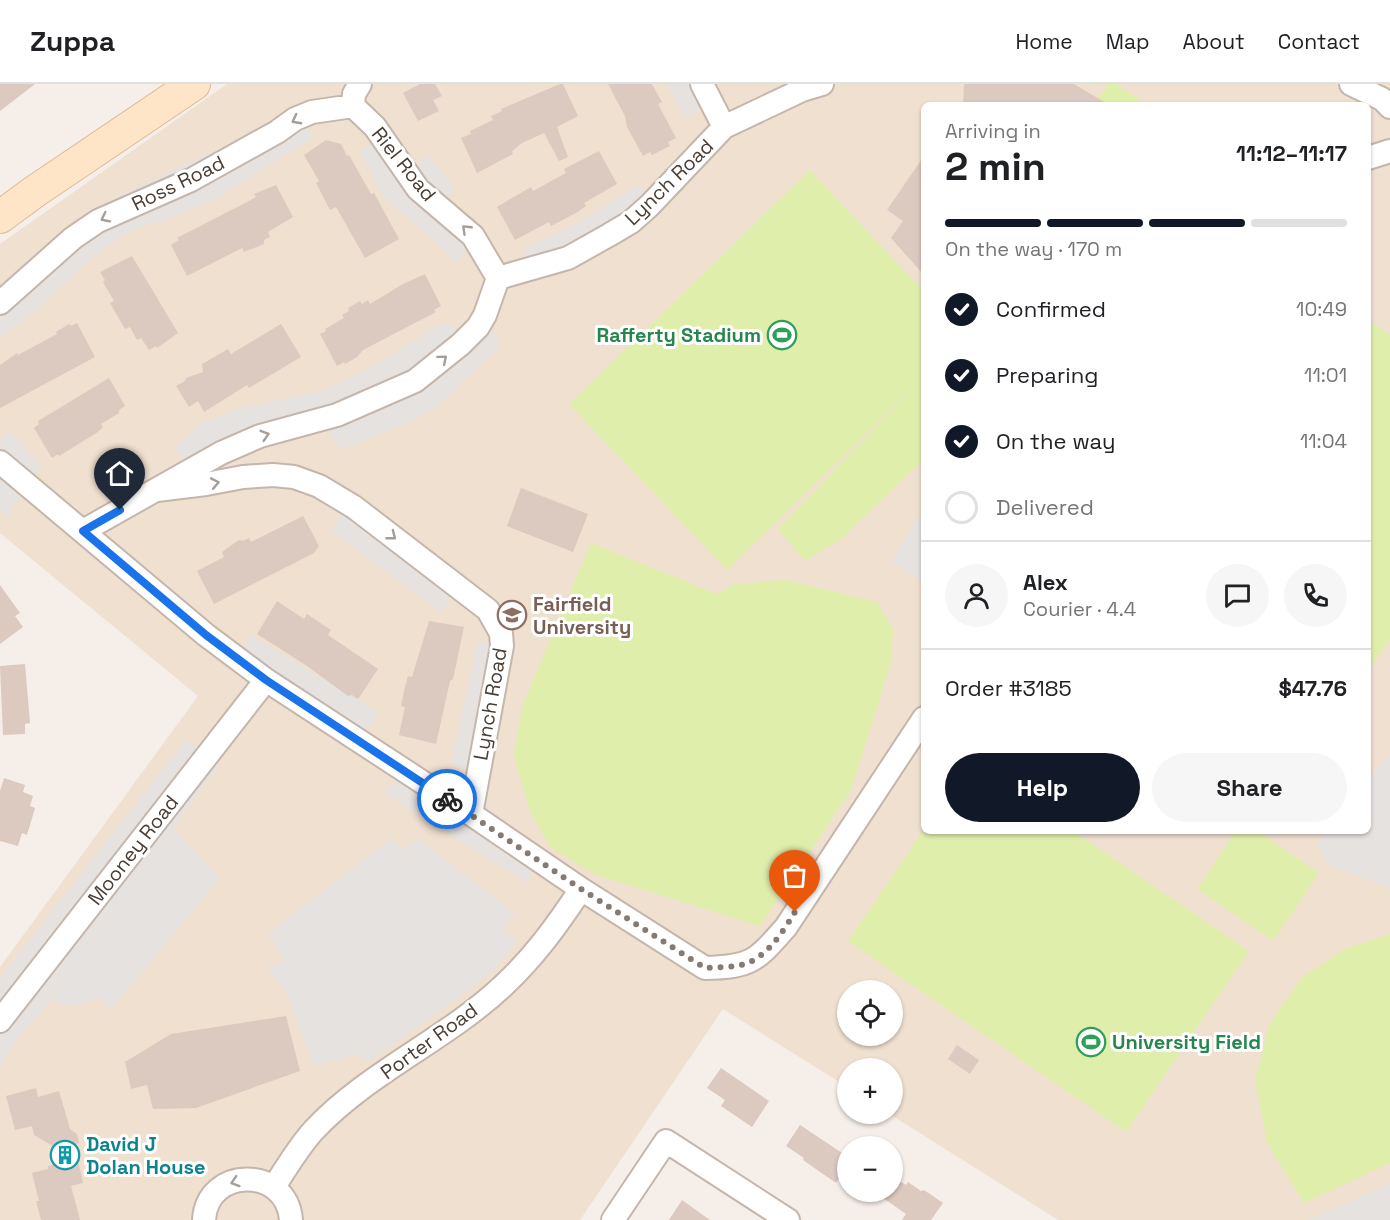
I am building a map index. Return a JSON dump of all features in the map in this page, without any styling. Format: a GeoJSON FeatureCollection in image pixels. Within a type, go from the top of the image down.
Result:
{"type":"FeatureCollection","features":[{"type":"Feature","properties":{"kind":"main road"},"geometry":{"type":"LineString","coordinates":[[0,217],[195,84]]}},
{"type":"Feature","properties":{"kind":"street"},"geometry":{"type":"LineString","coordinates":[[353,106],[354,94],[360,84]]}},
{"type":"Feature","properties":{"kind":"street"},"geometry":{"type":"LineString","coordinates":[[702,84],[724,127]]}},
{"type":"Feature","properties":{"kind":"street","name":"Lynch Road"},"geometry":{"type":"LineString","coordinates":[[83,531],[221,453],[260,436],[337,415],[415,381],[461,344],[478,327],[485,315],[498,278],[568,258],[631,222],[650,206],[724,127],[802,90],[822,84]]}},
{"type":"Feature","properties":{"kind":"street"},"geometry":{"type":"LineString","coordinates":[[1351,84],[1382,99],[1390,107]]}},
{"type":"Feature","properties":{"kind":"street","name":"Riel Road"},"geometry":{"type":"LineString","coordinates":[[353,106],[375,127],[418,189],[473,236],[498,278]]}},
{"type":"Feature","properties":{"kind":"street","name":"Ross Road"},"geometry":{"type":"LineString","coordinates":[[0,303],[73,238],[98,221],[191,180],[277,132],[295,119],[312,112],[353,106]]}},
{"type":"Feature","properties":{"kind":"street"},"geometry":{"type":"LineString","coordinates":[[1371,157],[1390,151]]}},
{"type":"Feature","properties":{"kind":"street"},"geometry":{"type":"LineString","coordinates":[[0,462],[206,635],[266,680],[581,889],[705,968],[748,963],[761,955],[786,927],[921,723]]}},
{"type":"Feature","properties":{"kind":"street","name":"Lynch Road"},"geometry":{"type":"LineString","coordinates":[[157,490],[243,477],[273,476],[294,477],[319,486],[354,507],[489,610],[501,633],[502,646],[471,814]]}},
{"type":"Feature","properties":{"kind":"street","name":"Mooney Road"},"geometry":{"type":"LineString","coordinates":[[0,1021],[266,680]]}},
{"type":"Feature","properties":{"kind":"street","name":"Porter Road"},"geometry":{"type":"LineString","coordinates":[[274,1187],[312,1132],[354,1094],[456,1023],[503,986],[557,926],[581,889]]}},
{"type":"Feature","properties":{"kind":"street"},"geometry":{"type":"LineString","coordinates":[[613,1220],[666,1141],[788,1220]]}},
{"type":"Feature","properties":{"kind":"street"},"geometry":{"type":"LineString","coordinates":[[204,1220],[210,1199],[219,1188],[232,1181],[247,1179],[261,1180],[274,1187],[288,1205],[291,1220]]}},
{"type":"Feature","properties":{"kind":"shaded area","name":"Fairfield University"},"geometry":{"type":"Polygon","coordinates":[[[227,84],[1390,84],[1390,1220],[1058,1220],[903,1122],[903,1058],[837,1058],[837,1081],[723,1009],[580,1220],[0,1220],[0,967],[198,696],[0,533],[0,244],[227,84]]]}},
{"type":"Feature","properties":{"kind":"shaded area"},"geometry":{"type":"Polygon","coordinates":[[[667,84],[715,84],[701,109],[685,117],[667,84]]]}},
{"type":"Feature","properties":{"kind":"shaded area"},"geometry":{"type":"Polygon","coordinates":[[[308,106],[311,139],[213,200],[122,236],[92,258],[29,316],[0,338],[0,286],[98,206],[308,106]]]}},
{"type":"Feature","properties":{"kind":"shaded area"},"geometry":{"type":"Polygon","coordinates":[[[387,131],[414,168],[427,155],[452,183],[450,201],[482,233],[455,263],[440,246],[384,198],[360,151],[387,131]]]}},
{"type":"Feature","properties":{"kind":"shaded area"},"geometry":{"type":"Polygon","coordinates":[[[636,186],[652,196],[636,213],[536,263],[522,250],[576,224],[636,186]]]}},
{"type":"Feature","properties":{"kind":"shaded area"},"geometry":{"type":"Polygon","coordinates":[[[441,323],[461,329],[492,329],[500,341],[496,351],[436,407],[412,421],[341,450],[327,427],[283,437],[193,474],[174,447],[202,423],[241,408],[322,391],[345,381],[397,352],[441,323]]]}},
{"type":"Feature","properties":{"kind":"shaded area"},"geometry":{"type":"Polygon","coordinates":[[[10,432],[41,466],[7,517],[0,510],[0,440],[10,432]]]}},
{"type":"Feature","properties":{"kind":"shaded area"},"geometry":{"type":"Polygon","coordinates":[[[353,493],[436,555],[464,581],[441,612],[332,531],[353,493]]]}},
{"type":"Feature","properties":{"kind":"shaded area"},"geometry":{"type":"Polygon","coordinates":[[[921,514],[921,581],[891,561],[921,514]]]}},
{"type":"Feature","properties":{"kind":"shaded area"},"geometry":{"type":"Polygon","coordinates":[[[251,635],[379,713],[352,748],[233,666],[251,635]]]}},
{"type":"Feature","properties":{"kind":"shaded area"},"geometry":{"type":"Polygon","coordinates":[[[478,641],[512,646],[487,774],[488,808],[543,852],[527,883],[386,794],[408,761],[447,787],[460,792],[467,789],[472,772],[451,763],[478,641]]]}},
{"type":"Feature","properties":{"kind":"shaded area"},"geometry":{"type":"Polygon","coordinates":[[[186,740],[220,765],[174,826],[175,830],[220,878],[111,1009],[98,998],[77,1006],[64,1006],[52,999],[12,1046],[0,1066],[0,977],[186,740]]]}},
{"type":"Feature","properties":{"kind":"shaded area"},"geometry":{"type":"Polygon","coordinates":[[[1390,753],[1390,888],[1327,864],[1317,844],[1325,834],[1371,834],[1371,777],[1390,753]]]}},
{"type":"Feature","properties":{"kind":"shaded area"},"geometry":{"type":"Polygon","coordinates":[[[391,838],[403,850],[418,839],[515,914],[503,928],[517,942],[492,972],[369,1062],[357,1054],[314,1066],[284,987],[267,969],[285,960],[268,934],[391,838]]]}},
{"type":"Feature","properties":{"kind":"shaded area"},"geometry":{"type":"Polygon","coordinates":[[[1390,1183],[1390,1220],[1309,1220],[1390,1183]]]}},
{"type":"Feature","properties":{"kind":"green space"},"geometry":{"type":"Polygon","coordinates":[[[1108,84],[1116,84],[1143,102],[1096,102],[1108,84]]]}},
{"type":"Feature","properties":{"kind":"green space","name":"Rafferty Stadium"},"geometry":{"type":"Polygon","coordinates":[[[810,170],[921,289],[921,462],[841,539],[805,561],[778,529],[916,385],[727,570],[569,404],[810,170]]]}},
{"type":"Feature","properties":{"kind":"green space"},"geometry":{"type":"Polygon","coordinates":[[[1371,322],[1390,335],[1390,639],[1371,667],[1371,322]]]}},
{"type":"Feature","properties":{"kind":"green space"},"geometry":{"type":"Polygon","coordinates":[[[591,543],[717,594],[734,584],[787,580],[877,602],[893,629],[891,662],[851,790],[760,926],[596,875],[550,847],[530,812],[514,755],[522,707],[591,543]]]}},
{"type":"Feature","properties":{"kind":"green space","name":"University Field"},"geometry":{"type":"Polygon","coordinates":[[[921,833],[1077,834],[1249,951],[1126,1132],[848,941],[921,833]]]}},
{"type":"Feature","properties":{"kind":"green space"},"geometry":{"type":"Polygon","coordinates":[[[1234,834],[1261,834],[1319,873],[1273,941],[1197,889],[1234,834]]]}},
{"type":"Feature","properties":{"kind":"green space"},"geometry":{"type":"Polygon","coordinates":[[[1390,934],[1390,1163],[1304,1203],[1267,1143],[1255,1080],[1269,1026],[1301,978],[1345,949],[1390,934]]]}},
{"type":"Feature","properties":{"kind":"building"},"geometry":{"type":"Polygon","coordinates":[[[0,84],[35,84],[0,111],[0,84]]]}},
{"type":"Feature","properties":{"kind":"building"},"geometry":{"type":"Polygon","coordinates":[[[420,84],[435,84],[442,96],[433,100],[439,111],[418,121],[403,93],[420,84]]]}},
{"type":"Feature","properties":{"kind":"building"},"geometry":{"type":"Polygon","coordinates":[[[563,84],[578,116],[557,127],[568,157],[559,161],[544,133],[522,143],[512,151],[513,154],[477,173],[461,138],[493,120],[491,116],[502,111],[501,109],[563,84]]]}},
{"type":"Feature","properties":{"kind":"building"},"geometry":{"type":"Polygon","coordinates":[[[608,84],[652,84],[662,102],[658,104],[676,138],[668,142],[670,146],[652,155],[650,152],[643,156],[608,84]]]}},
{"type":"Feature","properties":{"kind":"building"},"geometry":{"type":"Polygon","coordinates":[[[964,84],[1074,84],[1104,102],[963,102],[964,84]]]}},
{"type":"Feature","properties":{"kind":"building"},"geometry":{"type":"Polygon","coordinates":[[[326,140],[341,144],[371,194],[374,193],[399,239],[365,258],[336,207],[330,210],[316,183],[319,181],[304,155],[326,140]]]}},
{"type":"Feature","properties":{"kind":"building"},"geometry":{"type":"Polygon","coordinates":[[[599,151],[617,184],[584,203],[586,206],[576,213],[551,226],[549,222],[515,240],[497,207],[531,187],[533,191],[566,173],[564,169],[599,151]]]}},
{"type":"Feature","properties":{"kind":"building"},"geometry":{"type":"Polygon","coordinates":[[[921,160],[921,272],[891,238],[903,221],[887,210],[921,160]]]}},
{"type":"Feature","properties":{"kind":"building"},"geometry":{"type":"Polygon","coordinates":[[[276,185],[293,217],[268,232],[270,237],[264,240],[264,244],[244,252],[242,248],[187,276],[171,245],[179,240],[177,238],[256,197],[254,194],[276,185]]]}},
{"type":"Feature","properties":{"kind":"building"},"geometry":{"type":"Polygon","coordinates":[[[132,256],[178,333],[157,348],[156,346],[149,350],[141,338],[137,340],[130,327],[125,329],[110,303],[114,301],[100,272],[132,256]]]}},
{"type":"Feature","properties":{"kind":"building"},"geometry":{"type":"Polygon","coordinates":[[[425,274],[441,306],[434,310],[436,312],[363,350],[357,357],[345,364],[344,362],[337,366],[320,334],[344,318],[342,315],[349,311],[348,308],[360,301],[362,304],[368,300],[370,304],[425,274]]]}},
{"type":"Feature","properties":{"kind":"building"},"geometry":{"type":"Polygon","coordinates":[[[77,323],[95,357],[0,408],[0,365],[17,353],[18,355],[57,334],[56,332],[69,324],[71,326],[77,323]]]}},
{"type":"Feature","properties":{"kind":"building"},"geometry":{"type":"Polygon","coordinates":[[[281,324],[301,357],[249,388],[247,385],[204,412],[198,401],[189,407],[176,386],[186,378],[203,372],[202,364],[228,349],[231,354],[281,324]]]}},
{"type":"Feature","properties":{"kind":"building"},"geometry":{"type":"Polygon","coordinates":[[[109,378],[125,406],[119,410],[119,413],[101,424],[103,427],[98,432],[52,458],[34,428],[39,424],[38,421],[109,378]]]}},
{"type":"Feature","properties":{"kind":"building"},"geometry":{"type":"Polygon","coordinates":[[[521,488],[588,514],[573,552],[507,526],[521,488]]]}},
{"type":"Feature","properties":{"kind":"building"},"geometry":{"type":"Polygon","coordinates":[[[303,516],[319,546],[314,553],[214,604],[197,571],[224,557],[222,552],[239,540],[249,538],[251,542],[303,516]]]}},
{"type":"Feature","properties":{"kind":"building"},"geometry":{"type":"Polygon","coordinates":[[[0,585],[20,613],[15,616],[23,627],[0,644],[0,585]]]}},
{"type":"Feature","properties":{"kind":"building"},"geometry":{"type":"Polygon","coordinates":[[[277,601],[304,619],[307,614],[331,630],[328,635],[378,669],[358,699],[352,695],[348,696],[257,634],[277,601]]]}},
{"type":"Feature","properties":{"kind":"building"},"geometry":{"type":"Polygon","coordinates":[[[429,621],[464,627],[436,744],[399,735],[405,707],[401,706],[405,687],[408,676],[412,677],[429,621]]]}},
{"type":"Feature","properties":{"kind":"building"},"geometry":{"type":"Polygon","coordinates":[[[25,664],[30,723],[25,724],[25,734],[3,735],[0,666],[25,664]]]}},
{"type":"Feature","properties":{"kind":"building"},"geometry":{"type":"Polygon","coordinates":[[[4,778],[25,785],[23,792],[33,796],[30,806],[35,808],[27,835],[22,833],[18,846],[0,841],[0,791],[4,778]]]}},
{"type":"Feature","properties":{"kind":"building"},"geometry":{"type":"Polygon","coordinates":[[[286,1016],[300,1071],[196,1108],[153,1109],[147,1085],[131,1089],[125,1062],[171,1034],[286,1016]]]}},
{"type":"Feature","properties":{"kind":"building"},"geometry":{"type":"Polygon","coordinates":[[[957,1045],[979,1060],[970,1074],[948,1059],[957,1045]]]}},
{"type":"Feature","properties":{"kind":"building"},"geometry":{"type":"Polygon","coordinates":[[[721,1068],[769,1101],[752,1127],[721,1106],[725,1100],[707,1088],[721,1068]]]}},
{"type":"Feature","properties":{"kind":"building","name":"David J Dolan House"},"geometry":{"type":"Polygon","coordinates":[[[36,1088],[38,1097],[59,1091],[70,1129],[77,1134],[79,1142],[76,1145],[83,1183],[71,1186],[80,1220],[41,1220],[32,1173],[75,1159],[34,1135],[32,1126],[15,1130],[6,1096],[36,1088]]]}},
{"type":"Feature","properties":{"kind":"building"},"geometry":{"type":"Polygon","coordinates":[[[800,1125],[837,1150],[836,1183],[803,1160],[804,1158],[786,1146],[800,1125]]]}},
{"type":"Feature","properties":{"kind":"building"},"geometry":{"type":"Polygon","coordinates":[[[908,1182],[943,1203],[931,1220],[902,1220],[906,1214],[889,1202],[903,1202],[903,1183],[906,1185],[908,1182]]]}},
{"type":"Feature","properties":{"kind":"building"},"geometry":{"type":"Polygon","coordinates":[[[682,1200],[710,1220],[669,1220],[682,1200]]]}},
{"type":"Feature","properties":{"kind":"way so far"},"geometry":{"type":"LineString","coordinates":[[447,799],[581,889],[705,968],[736,966],[748,963],[761,955],[786,927],[795,912]]}},
{"type":"Feature","properties":{"kind":"place","name":"Rafferty Stadium"},"geometry":{"type":"Point","coordinates":[782,335]}},
{"type":"Feature","properties":{"kind":"place","name":"Fairfield University"},"geometry":{"type":"Point","coordinates":[512,615]}},
{"type":"Feature","properties":{"kind":"place","name":"University Field"},"geometry":{"type":"Point","coordinates":[1091,1042]}},
{"type":"Feature","properties":{"kind":"place","name":"David J Dolan House"},"geometry":{"type":"Point","coordinates":[65,1155]}},
{"type":"Feature","properties":{"kind":"route"},"geometry":{"type":"LineString","coordinates":[[120,510],[83,531],[206,635],[266,680],[447,799]]}}]}
